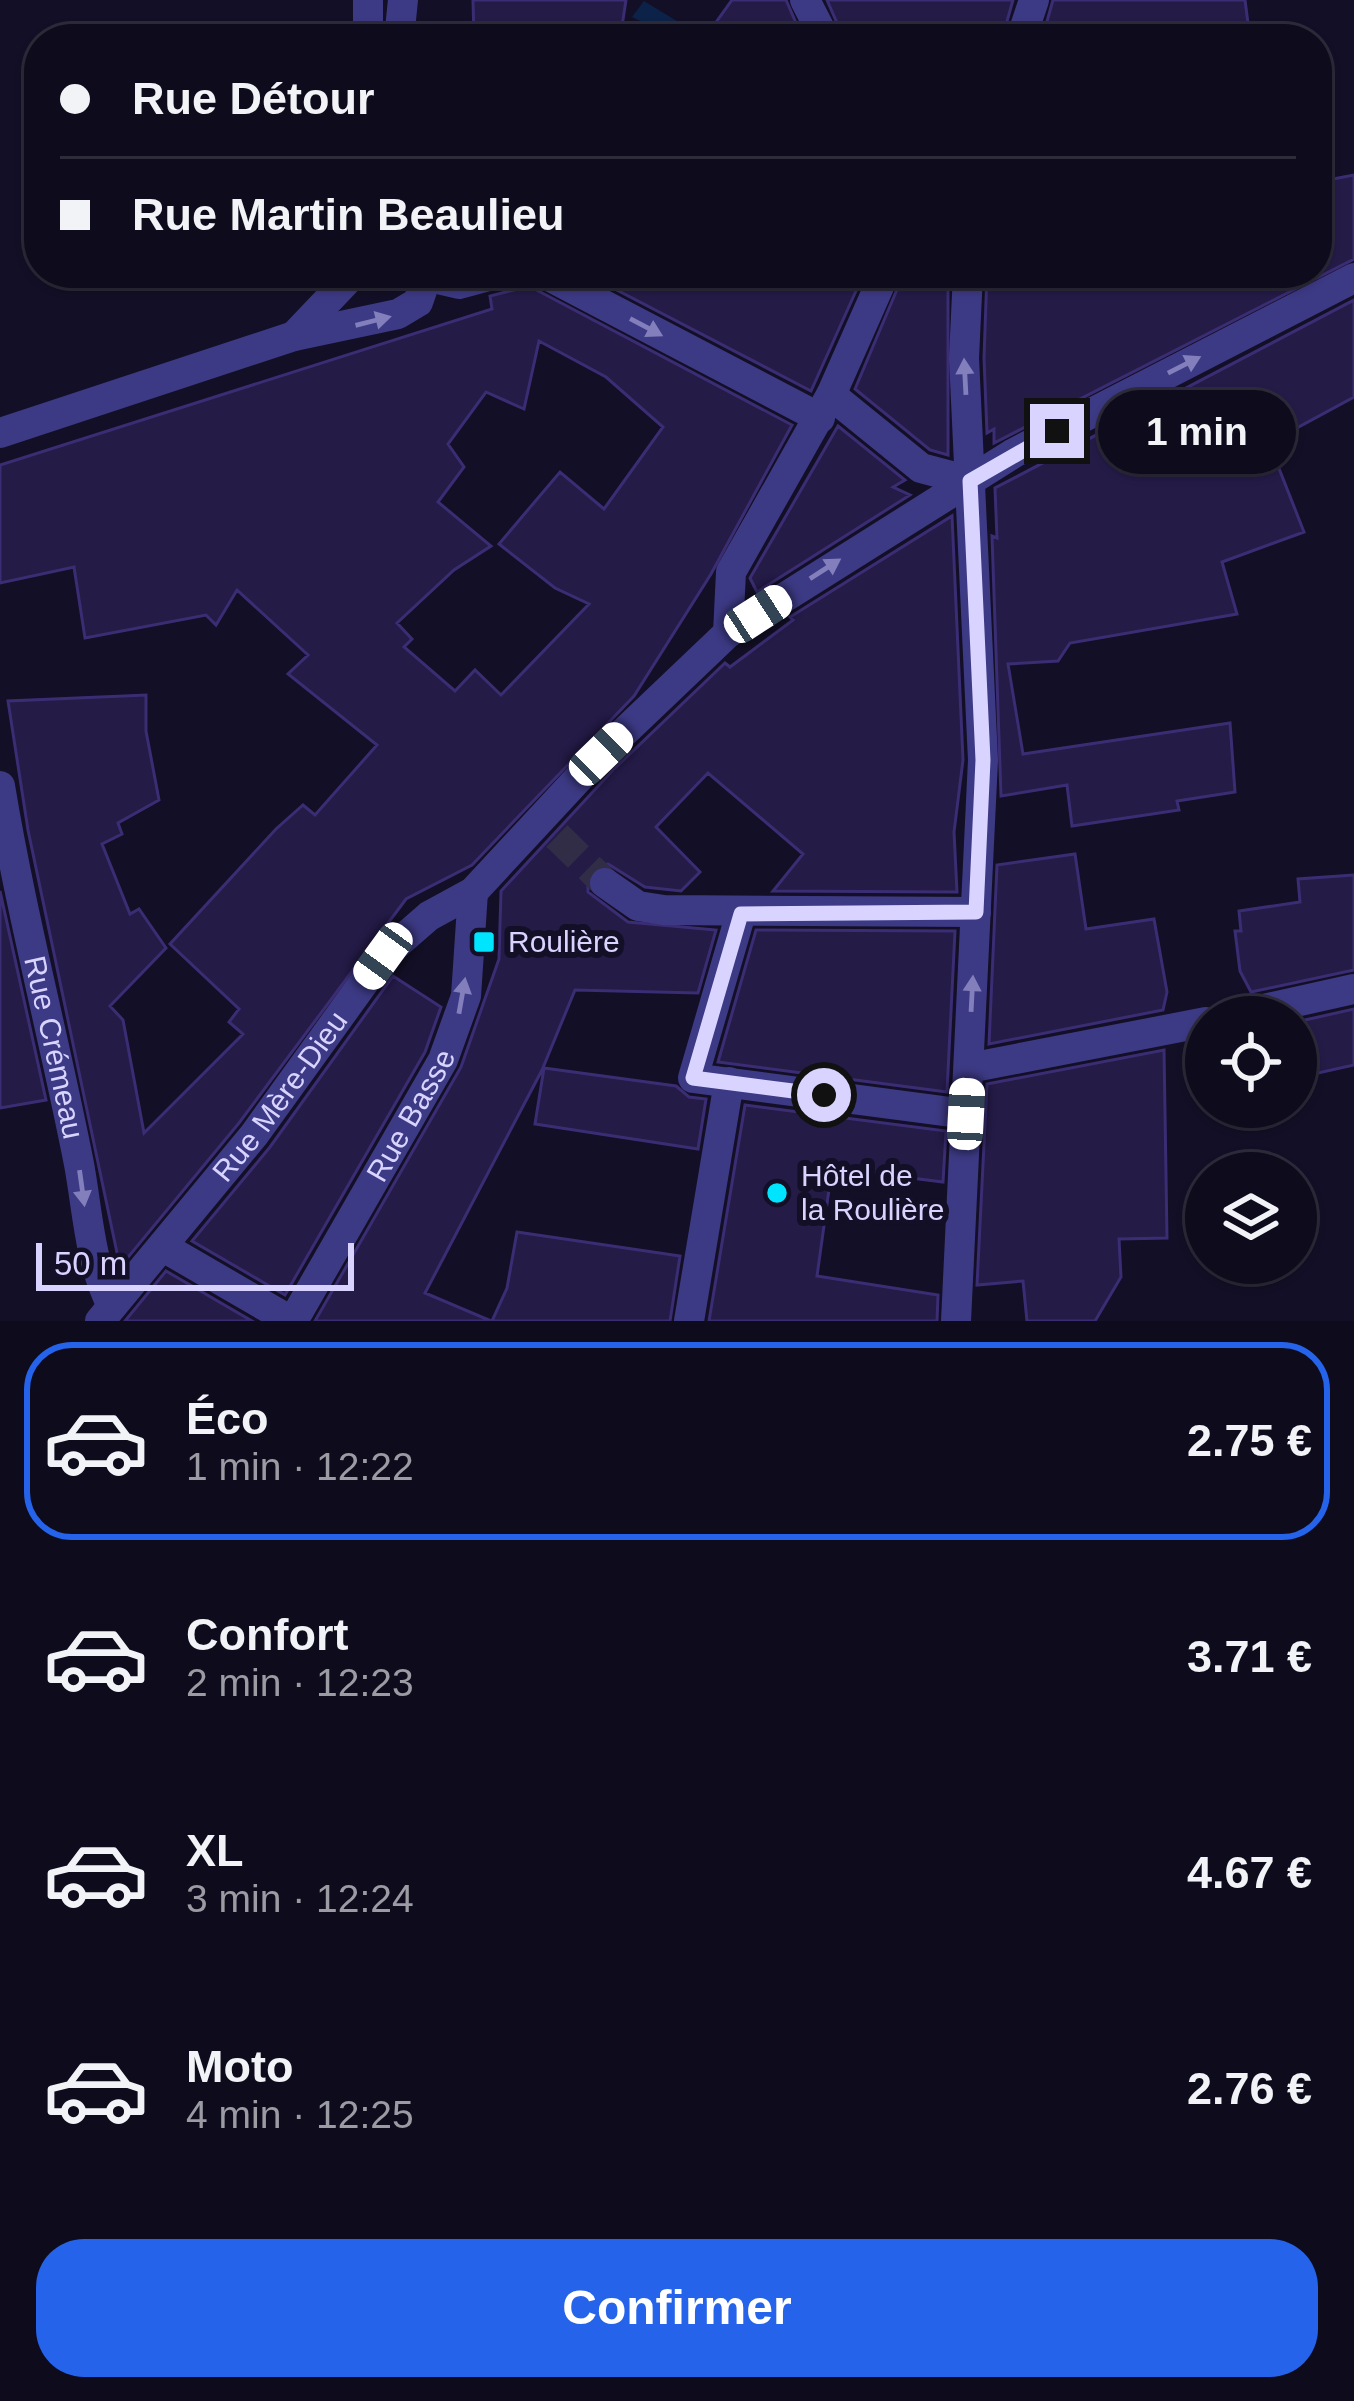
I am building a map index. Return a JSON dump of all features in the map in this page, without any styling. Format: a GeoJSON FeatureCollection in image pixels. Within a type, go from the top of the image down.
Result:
{"type":"FeatureCollection","features":[{"type":"Feature","properties":{"kind":"street","name":"Rue Mère-Dieu"},"geometry":{"type":"LineString","coordinates":[[106,1313],[165,1248],[383,956],[429,916],[473,892],[548,828],[728,633],[1014,453],[1354,278]]}},
{"type":"Feature","properties":{"kind":"street"},"geometry":{"type":"LineString","coordinates":[[294,336],[340,288]]}},
{"type":"Feature","properties":{"kind":"street"},"geometry":{"type":"LineString","coordinates":[[0,433],[294,336],[398,314],[418,302],[420,288]]}},
{"type":"Feature","properties":{"kind":"street"},"geometry":{"type":"LineString","coordinates":[[575,288],[826,406],[921,468],[970,481]]}},
{"type":"Feature","properties":{"kind":"street"},"geometry":{"type":"LineString","coordinates":[[728,633],[731,572],[826,406],[877,288]]}},
{"type":"Feature","properties":{"kind":"street"},"geometry":{"type":"LineString","coordinates":[[956,1321],[983,760],[964,358],[967,288]]}},
{"type":"Feature","properties":{"kind":"street","name":"Rue Crémeau"},"geometry":{"type":"LineString","coordinates":[[0,786],[16,885],[79,1166],[106,1313]]}},
{"type":"Feature","properties":{"kind":"street"},"geometry":{"type":"LineString","coordinates":[[605,883],[638,906],[741,914],[976,912]]}},
{"type":"Feature","properties":{"kind":"street","name":"Rue Basse"},"geometry":{"type":"LineString","coordinates":[[292,1321],[443,1060],[466,996],[473,892]]}},
{"type":"Feature","properties":{"kind":"street"},"geometry":{"type":"LineString","coordinates":[[741,914],[693,1078],[966,1114]]}},
{"type":"Feature","properties":{"kind":"street"},"geometry":{"type":"LineString","coordinates":[[1317,997],[1354,989]]}},
{"type":"Feature","properties":{"kind":"street"},"geometry":{"type":"LineString","coordinates":[[968,1068],[1185,1026]]}},
{"type":"Feature","properties":{"kind":"street"},"geometry":{"type":"LineString","coordinates":[[689,1321],[729,1082]]}},
{"type":"Feature","properties":{"kind":"street"},"geometry":{"type":"LineString","coordinates":[[165,1248],[292,1321]]}},
{"type":"Feature","properties":{"kind":"water"},"geometry":{"type":"Polygon","coordinates":[[[644,1],[682,24],[646,24],[632,17],[644,1]]]}},
{"type":"Feature","properties":{"kind":"building"},"geometry":{"type":"Polygon","coordinates":[[[473,0],[626,0],[622,24],[474,24],[473,0]]]}},
{"type":"Feature","properties":{"kind":"building"},"geometry":{"type":"Polygon","coordinates":[[[732,0],[786,0],[796,24],[715,24],[732,0]]]}},
{"type":"Feature","properties":{"kind":"building"},"geometry":{"type":"Polygon","coordinates":[[[827,0],[1013,0],[1006,24],[837,24],[827,0]]]}},
{"type":"Feature","properties":{"kind":"building"},"geometry":{"type":"Polygon","coordinates":[[[1053,0],[1245,0],[1248,24],[1046,24],[1053,0]]]}},
{"type":"Feature","properties":{"kind":"building"},"geometry":{"type":"Polygon","coordinates":[[[1354,175],[1354,259],[1332,270],[1332,179],[1354,175]]]}},
{"type":"Feature","properties":{"kind":"building"},"geometry":{"type":"Polygon","coordinates":[[[533,288],[792,425],[711,574],[634,696],[472,865],[406,899],[239,1123],[120,1267],[28,830],[8,701],[146,695],[146,731],[159,800],[118,823],[122,834],[102,844],[130,914],[139,909],[166,948],[110,1006],[123,1020],[144,1133],[243,1034],[229,1022],[239,1009],[170,944],[276,829],[303,805],[315,815],[377,745],[288,674],[308,655],[237,590],[216,625],[206,615],[85,638],[74,567],[0,583],[0,465],[492,309],[490,296],[533,288]],[[539,341],[524,409],[486,392],[448,444],[464,467],[438,502],[491,546],[454,570],[397,623],[412,639],[404,647],[455,691],[475,670],[501,695],[589,604],[555,588],[499,544],[560,472],[604,509],[663,427],[606,377],[539,341]]]}},
{"type":"Feature","properties":{"kind":"building"},"geometry":{"type":"Polygon","coordinates":[[[613,288],[857,288],[811,391],[613,288]]]}},
{"type":"Feature","properties":{"kind":"building"},"geometry":{"type":"Polygon","coordinates":[[[898,288],[948,288],[948,455],[930,450],[855,389],[898,288]]]}},
{"type":"Feature","properties":{"kind":"building"},"geometry":{"type":"Polygon","coordinates":[[[986,288],[1297,288],[994,443],[994,429],[987,433],[986,288]]]}},
{"type":"Feature","properties":{"kind":"building"},"geometry":{"type":"Polygon","coordinates":[[[1354,300],[1354,397],[1269,443],[1304,532],[1222,562],[1237,614],[1070,643],[1058,661],[1008,664],[1023,754],[1230,723],[1235,792],[1177,801],[1179,810],[1072,826],[1067,785],[1001,796],[992,536],[997,538],[995,488],[1354,300]]]}},
{"type":"Feature","properties":{"kind":"building"},"geometry":{"type":"Polygon","coordinates":[[[838,426],[905,480],[893,487],[910,495],[757,592],[750,578],[838,426]]]}},
{"type":"Feature","properties":{"kind":"building"},"geometry":{"type":"Polygon","coordinates":[[[952,516],[963,760],[954,832],[957,892],[773,891],[803,854],[708,773],[656,827],[700,872],[681,891],[645,887],[608,864],[588,873],[588,892],[628,922],[716,930],[698,993],[575,990],[542,1070],[425,1293],[491,1321],[315,1321],[461,1067],[499,959],[501,891],[613,770],[725,663],[730,667],[793,620],[790,617],[952,516]]]}},
{"type":"Feature","properties":{"kind":"building"},"geometry":{"type":"Polygon","coordinates":[[[1075,854],[1086,929],[1154,919],[1167,992],[1163,1010],[989,1044],[997,865],[1075,854]]]}},
{"type":"Feature","properties":{"kind":"building"},"geometry":{"type":"Polygon","coordinates":[[[1354,875],[1354,970],[1251,992],[1240,971],[1235,931],[1241,931],[1239,911],[1300,902],[1298,879],[1354,875]]]}},
{"type":"Feature","properties":{"kind":"building"},"geometry":{"type":"Polygon","coordinates":[[[0,891],[46,1100],[0,1108],[0,891]]]}},
{"type":"Feature","properties":{"kind":"building"},"geometry":{"type":"Polygon","coordinates":[[[756,930],[955,931],[947,1092],[718,1062],[756,930]]]}},
{"type":"Feature","properties":{"kind":"building"},"geometry":{"type":"Polygon","coordinates":[[[393,976],[441,1007],[425,1052],[285,1295],[192,1241],[270,1147],[393,976]]]}},
{"type":"Feature","properties":{"kind":"building"},"geometry":{"type":"Polygon","coordinates":[[[1354,1009],[1354,1065],[1317,1073],[1317,1017],[1354,1009]]]}},
{"type":"Feature","properties":{"kind":"building"},"geometry":{"type":"Polygon","coordinates":[[[1164,1050],[1167,1238],[1119,1239],[1121,1277],[1095,1321],[1027,1321],[1023,1281],[977,1285],[987,1084],[1164,1050]]]}},
{"type":"Feature","properties":{"kind":"building"},"geometry":{"type":"Polygon","coordinates":[[[544,1068],[676,1086],[689,1097],[706,1099],[698,1149],[535,1124],[544,1068]]]}},
{"type":"Feature","properties":{"kind":"building","name":"Hôtel de la Roulière"},"geometry":{"type":"Polygon","coordinates":[[[745,1105],[946,1131],[943,1182],[832,1168],[817,1276],[938,1295],[937,1321],[709,1321],[745,1105]]]}},
{"type":"Feature","properties":{"kind":"building"},"geometry":{"type":"Polygon","coordinates":[[[517,1232],[680,1256],[670,1321],[492,1321],[507,1288],[517,1232]]]}},
{"type":"Feature","properties":{"kind":"building"},"geometry":{"type":"Polygon","coordinates":[[[166,1271],[252,1321],[125,1321],[166,1271]]]}},
{"type":"Feature","properties":{"kind":"tunnel"},"geometry":{"type":"LineString","coordinates":[[557,836],[605,883]]}},
{"type":"Feature","properties":{"kind":"place","name":"Roulière"},"geometry":{"type":"Point","coordinates":[484,942]}},
{"type":"Feature","properties":{"kind":"place","name":"Hôtel de la Roulière"},"geometry":{"type":"Point","coordinates":[777,1193]}},
{"type":"Feature","properties":{"kind":"route"},"geometry":{"type":"LineString","coordinates":[[824,1095],[693,1078],[741,914],[976,912],[983,760],[970,481],[1057,431]]}}]}
